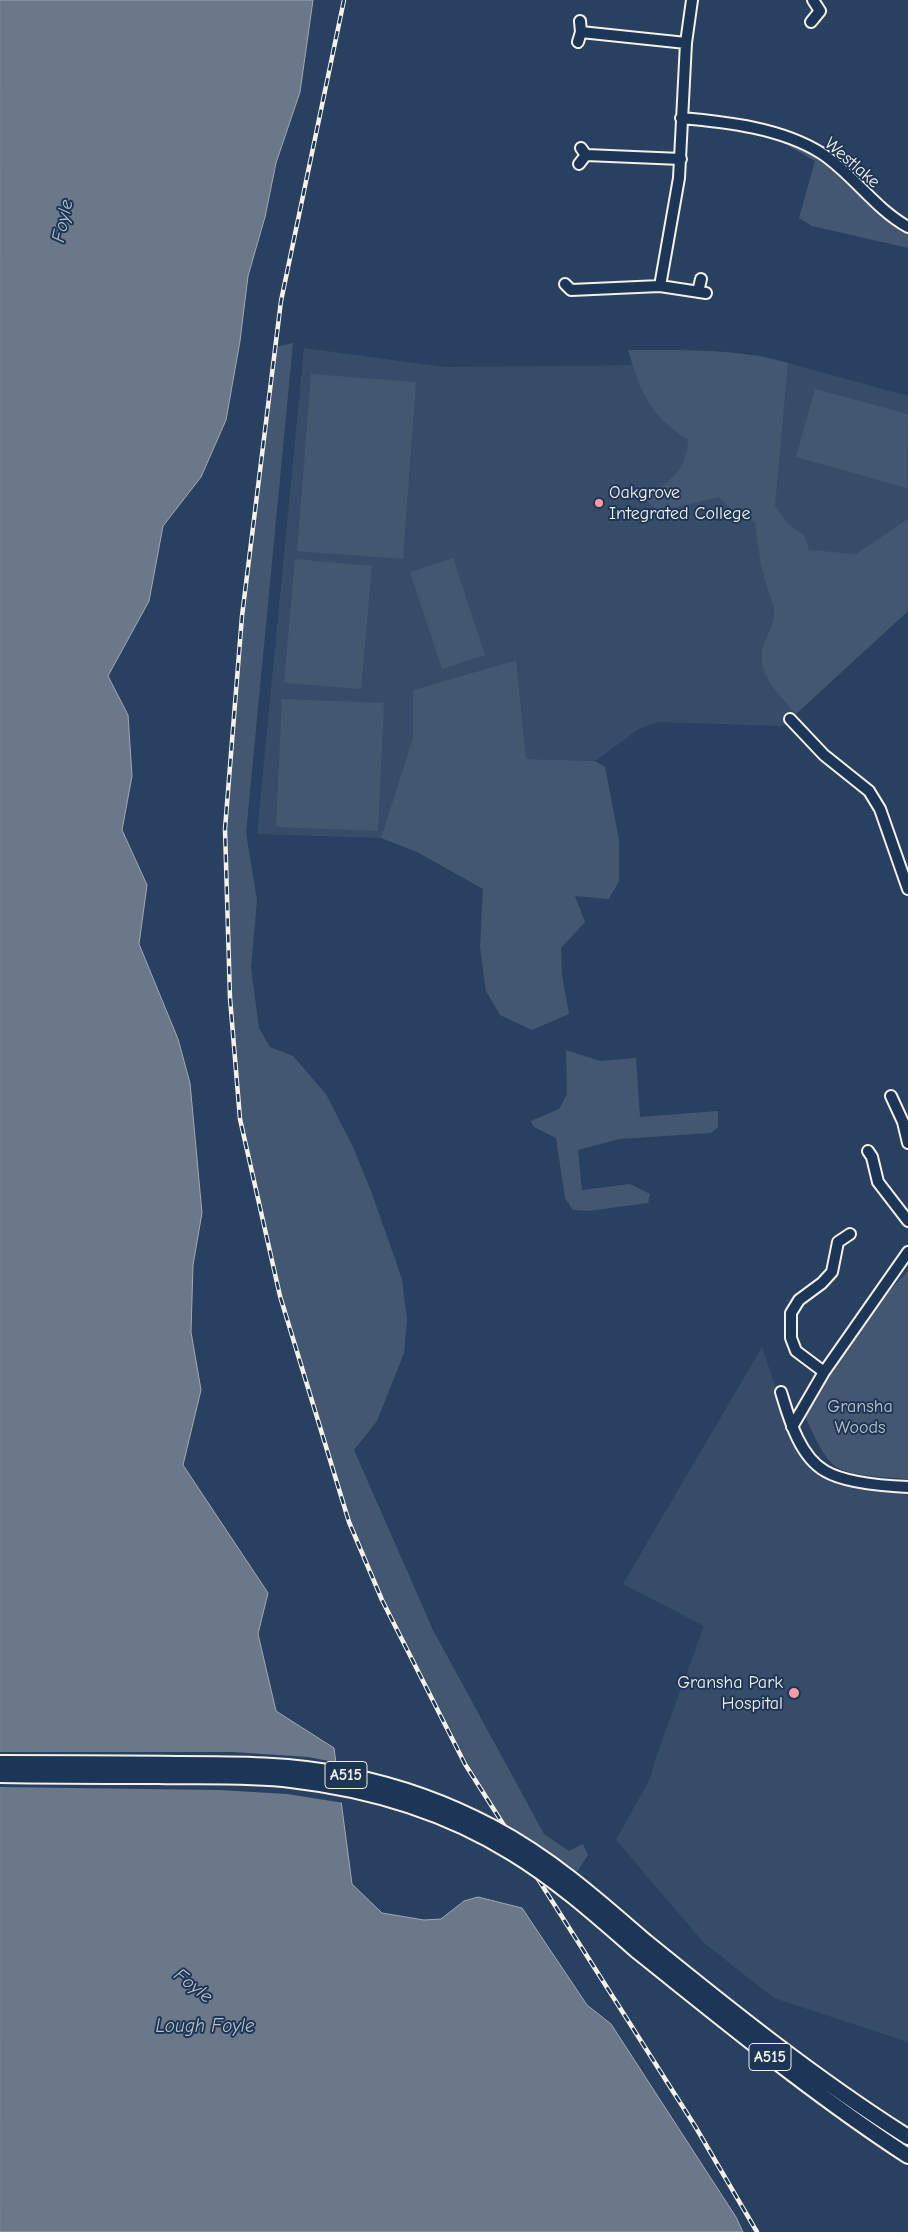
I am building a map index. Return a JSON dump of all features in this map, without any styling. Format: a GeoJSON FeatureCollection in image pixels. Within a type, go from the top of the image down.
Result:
{"type":"FeatureCollection","features":[{"type":"Feature","properties":{"kind":"highway","name":"A515"},"geometry":{"type":"LineString","coordinates":[[0,1763],[234,1764],[298,1768],[350,1776],[396,1787],[440,1802],[492,1827],[568,1875],[641,1946],[789,2073],[908,2156]]}},
{"type":"Feature","properties":{"kind":"highway","name":"A515"},"geometry":{"type":"LineString","coordinates":[[0,1776],[219,1777],[290,1780],[387,1798],[425,1810],[463,1826],[512,1852],[710,1994],[831,2085],[908,2137]]}},
{"type":"Feature","properties":{"kind":"street"},"geometry":{"type":"LineString","coordinates":[[665,287],[681,159],[681,118],[686,43],[692,0]]}},
{"type":"Feature","properties":{"kind":"street"},"geometry":{"type":"LineString","coordinates":[[811,22],[820,11],[813,0]]}},
{"type":"Feature","properties":{"kind":"street"},"geometry":{"type":"LineString","coordinates":[[580,32],[686,43]]}},
{"type":"Feature","properties":{"kind":"street","name":"Westlake"},"geometry":{"type":"LineString","coordinates":[[681,118],[740,126],[794,139],[822,154],[876,205],[908,227]]}},
{"type":"Feature","properties":{"kind":"street"},"geometry":{"type":"LineString","coordinates":[[582,156],[681,159]]}},
{"type":"Feature","properties":{"kind":"street"},"geometry":{"type":"LineString","coordinates":[[567,291],[665,287],[702,292],[701,279]]}},
{"type":"Feature","properties":{"kind":"street"},"geometry":{"type":"LineString","coordinates":[[790,719],[824,755],[869,791],[880,809],[908,889]]}},
{"type":"Feature","properties":{"kind":"street"},"geometry":{"type":"LineString","coordinates":[[891,1096],[903,1122],[908,1144]]}},
{"type":"Feature","properties":{"kind":"street"},"geometry":{"type":"LineString","coordinates":[[868,1151],[872,1157],[878,1182],[906,1214]]}},
{"type":"Feature","properties":{"kind":"street"},"geometry":{"type":"LineString","coordinates":[[824,1372],[796,1351],[791,1338],[791,1313],[799,1300],[822,1283],[832,1272],[838,1242],[850,1234]]}},
{"type":"Feature","properties":{"kind":"street"},"geometry":{"type":"LineString","coordinates":[[792,1427],[824,1372],[908,1252]]}},
{"type":"Feature","properties":{"kind":"street"},"geometry":{"type":"LineString","coordinates":[[781,1392],[792,1427],[803,1446],[825,1471],[871,1485],[908,1488]]}},
{"type":"Feature","properties":{"kind":"shaded area","name":"Oakgrove Integrated College"},"geometry":{"type":"Polygon","coordinates":[[[304,348],[444,367],[665,365],[759,355],[908,396],[908,611],[782,726],[658,722],[639,729],[595,761],[526,759],[515,660],[413,690],[413,737],[381,838],[257,834],[304,348]]]}},
{"type":"Feature","properties":{"kind":"shaded area","name":"Gransha Park Hospital"},"geometry":{"type":"Polygon","coordinates":[[[762,1347],[793,1439],[820,1474],[882,1491],[908,1493],[908,2042],[774,1998],[704,1943],[616,1840],[650,1779],[655,1760],[704,1626],[623,1584],[762,1347]]]}},
{"type":"Feature","properties":{"kind":"green space"},"geometry":{"type":"Polygon","coordinates":[[[753,133],[791,142],[814,153],[908,227],[908,248],[812,226],[799,218],[815,161],[780,141],[753,133]]]}},
{"type":"Feature","properties":{"kind":"green space"},"geometry":{"type":"Polygon","coordinates":[[[293,343],[246,833],[257,900],[251,968],[259,1028],[270,1047],[293,1056],[326,1094],[353,1147],[371,1191],[402,1279],[407,1320],[404,1353],[377,1421],[354,1450],[433,1630],[544,1834],[569,1851],[583,1844],[588,1855],[576,1873],[540,1846],[503,1823],[435,1706],[382,1600],[349,1522],[280,1296],[240,1119],[230,998],[225,829],[242,616],[276,347],[293,343]]]}},
{"type":"Feature","properties":{"kind":"green space"},"geometry":{"type":"Polygon","coordinates":[[[628,350],[729,352],[788,363],[775,506],[788,524],[804,535],[809,550],[856,554],[908,519],[908,611],[796,714],[775,689],[764,672],[762,652],[773,622],[774,609],[759,555],[755,522],[730,508],[719,497],[658,512],[646,500],[648,494],[665,484],[677,472],[685,458],[688,439],[664,422],[655,412],[642,390],[628,350]]]}},
{"type":"Feature","properties":{"kind":"green space"},"geometry":{"type":"Polygon","coordinates":[[[311,374],[416,382],[403,559],[297,551],[311,374]]]}},
{"type":"Feature","properties":{"kind":"green space"},"geometry":{"type":"Polygon","coordinates":[[[815,389],[908,414],[907,488],[796,457],[815,389]]]}},
{"type":"Feature","properties":{"kind":"green space"},"geometry":{"type":"Polygon","coordinates":[[[453,558],[485,655],[442,669],[410,572],[453,558]]]}},
{"type":"Feature","properties":{"kind":"green space"},"geometry":{"type":"Polygon","coordinates":[[[295,559],[372,566],[361,689],[284,683],[295,559]]]}},
{"type":"Feature","properties":{"kind":"green space"},"geometry":{"type":"Polygon","coordinates":[[[516,660],[526,759],[595,761],[605,767],[619,840],[619,881],[609,899],[575,896],[585,922],[561,948],[562,975],[569,1014],[532,1030],[500,1015],[486,991],[480,947],[483,889],[417,852],[381,838],[413,737],[413,690],[516,660]]]}},
{"type":"Feature","properties":{"kind":"green space"},"geometry":{"type":"Polygon","coordinates":[[[282,699],[384,703],[378,831],[276,827],[282,699]]]}},
{"type":"Feature","properties":{"kind":"green space"},"geometry":{"type":"Polygon","coordinates":[[[566,1050],[600,1061],[636,1058],[640,1117],[718,1111],[718,1127],[711,1133],[619,1139],[578,1150],[582,1190],[630,1184],[650,1194],[648,1203],[588,1211],[573,1210],[565,1198],[556,1138],[534,1127],[531,1121],[559,1109],[567,1094],[566,1050]]]}},
{"type":"Feature","properties":{"kind":"green space","name":"Gransha Woods"},"geometry":{"type":"Polygon","coordinates":[[[908,1271],[908,1479],[870,1476],[842,1470],[830,1462],[805,1416],[827,1376],[851,1339],[877,1305],[908,1271]]]}},
{"type":"Feature","properties":{"kind":"water","name":"Lough Foyle"},"geometry":{"type":"Polygon","coordinates":[[[0,0],[313,0],[300,92],[276,163],[265,217],[248,276],[240,341],[226,420],[201,477],[163,526],[149,601],[108,676],[128,715],[132,776],[122,830],[147,885],[139,944],[178,1039],[190,1083],[202,1213],[193,1265],[191,1332],[201,1390],[183,1465],[268,1593],[258,1634],[276,1711],[334,1748],[352,1884],[382,1913],[424,1920],[441,1919],[464,1901],[478,1897],[522,1908],[587,2005],[611,2024],[736,2217],[743,2232],[0,2232],[0,0]]]}},
{"type":"Feature","properties":{"kind":"pier"},"geometry":{"type":"Polygon","coordinates":[[[0,1752],[233,1752],[308,1757],[339,1763],[344,1803],[287,1794],[219,1790],[0,1787],[0,1752]]]}},
{"type":"Feature","properties":{"kind":"railway"},"geometry":{"type":"LineString","coordinates":[[344,0],[281,301],[242,616],[225,829],[230,998],[240,1119],[280,1296],[349,1522],[382,1600],[465,1764],[695,2126],[757,2232]]}},
{"type":"Feature","properties":{"kind":"place","name":"Oakgrove Integrated College"},"geometry":{"type":"Point","coordinates":[599,503]}},
{"type":"Feature","properties":{"kind":"place","name":"Gransha Park Hospital"},"geometry":{"type":"Point","coordinates":[794,1693]}},
{"type":"Feature","properties":{"kind":"water label","name":"Foyle"},"geometry":{"type":"Point","coordinates":[63,221]}},
{"type":"Feature","properties":{"kind":"water label","name":"Foyle"},"geometry":{"type":"Point","coordinates":[193,1986]}}]}
